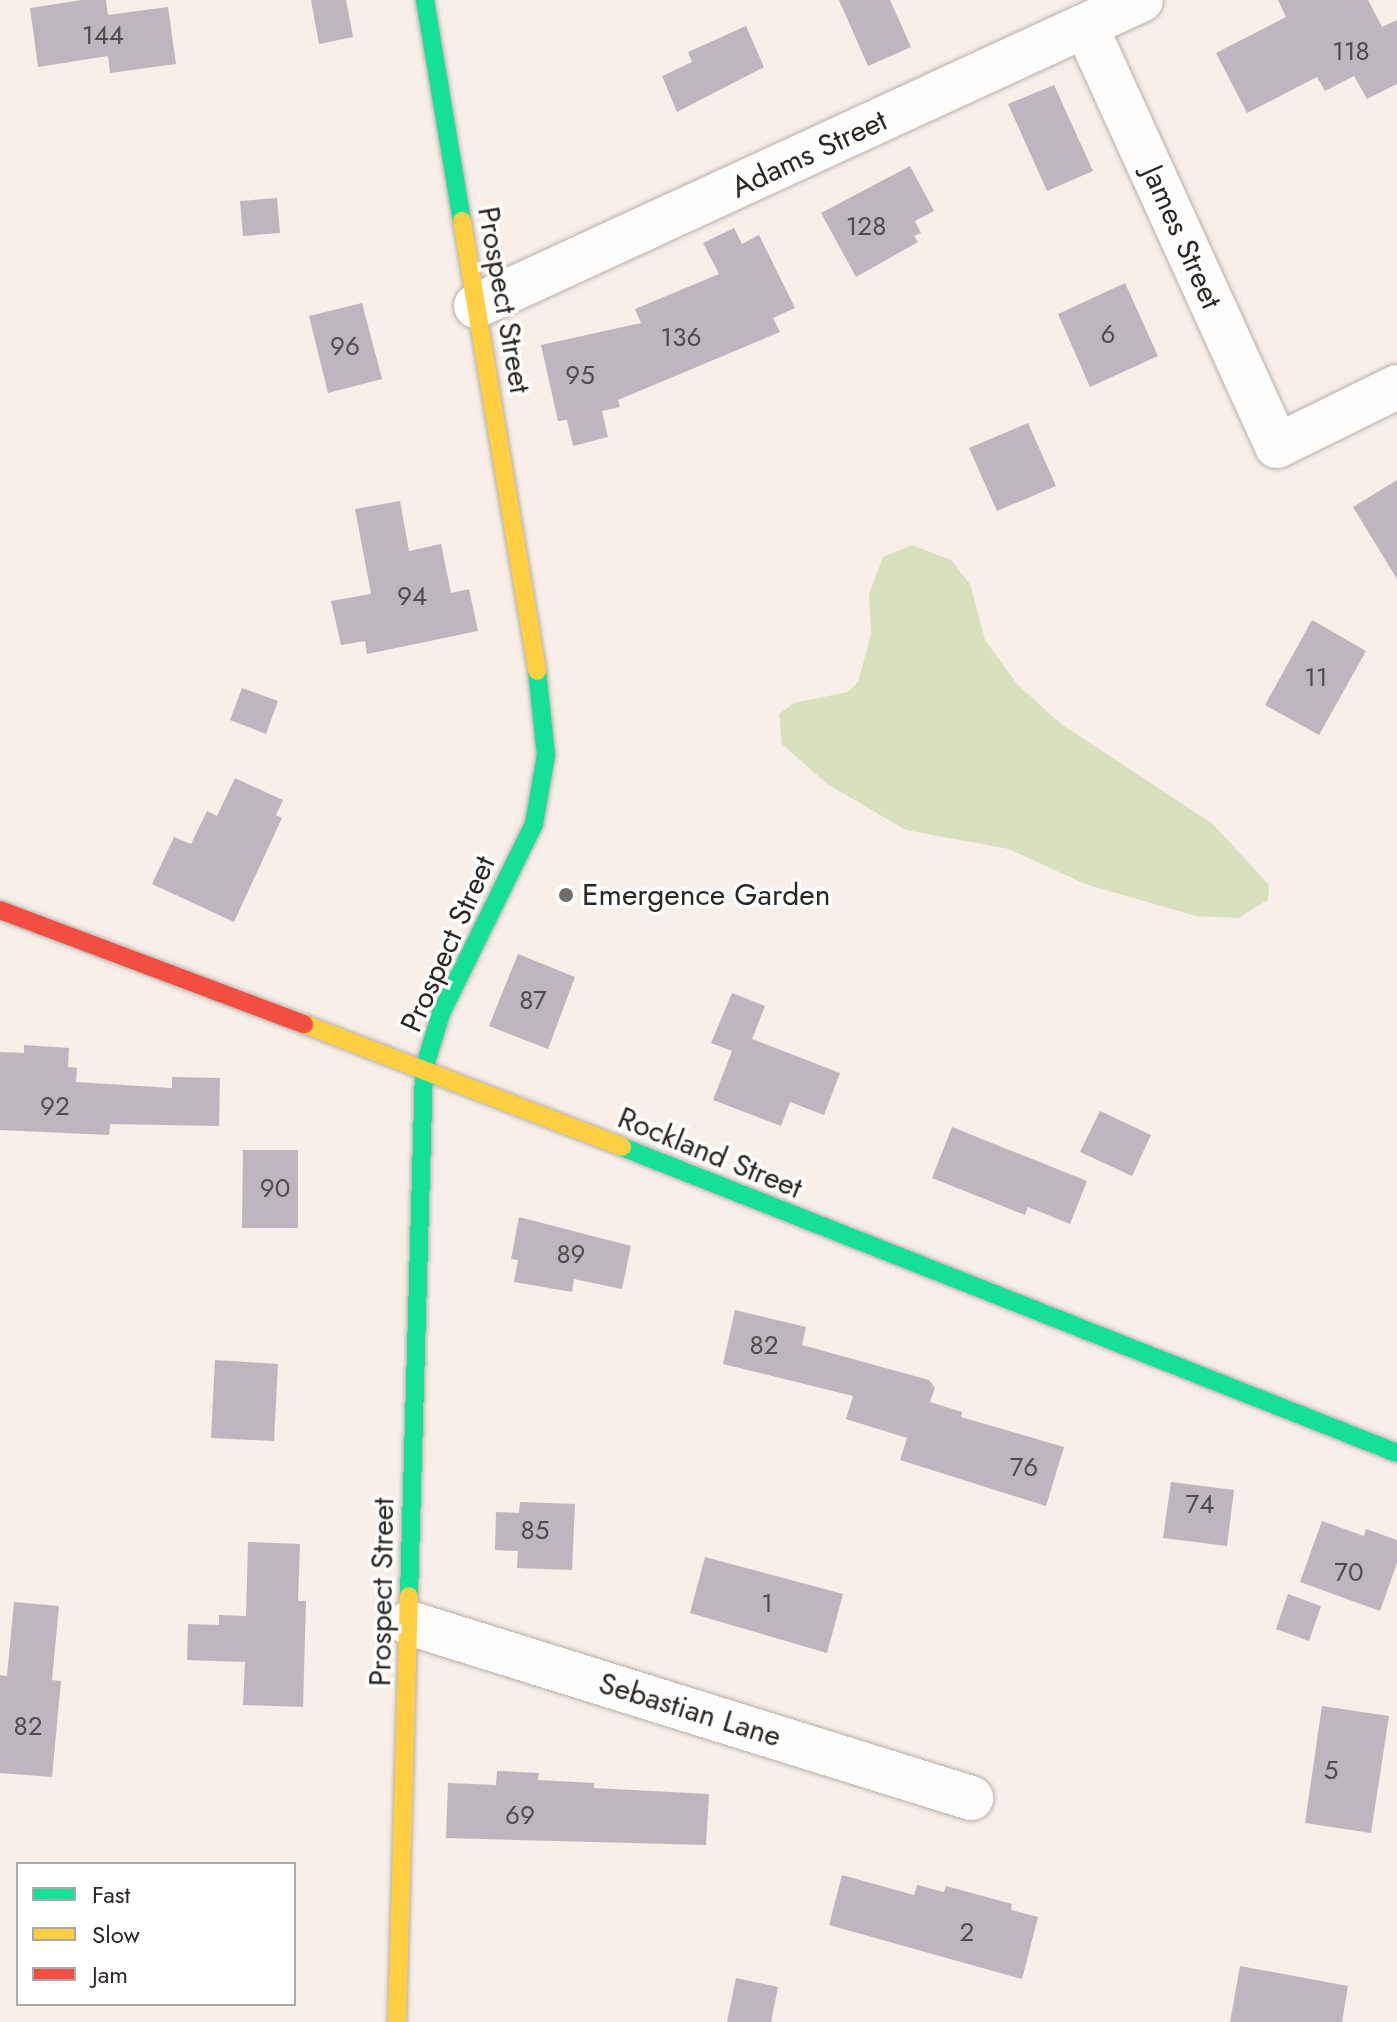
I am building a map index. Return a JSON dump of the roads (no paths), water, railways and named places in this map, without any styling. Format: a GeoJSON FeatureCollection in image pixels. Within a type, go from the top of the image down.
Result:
{"type":"FeatureCollection","features":[{"type":"Feature","properties":{"kind":"street","name":"Prospect Street"},"geometry":{"type":"LineString","coordinates":[[397,2022],[424,1069],[441,1013],[534,824],[546,778],[537,670],[425,0]]}},
{"type":"Feature","properties":{"kind":"street","name":"Adams Street"},"geometry":{"type":"LineString","coordinates":[[476,306],[1141,0]]}},
{"type":"Feature","properties":{"kind":"street","name":"James Street"},"geometry":{"type":"LineString","coordinates":[[1086,27],[1277,446],[1397,387]]}},
{"type":"Feature","properties":{"kind":"street","name":"Rockland Street"},"geometry":{"type":"LineString","coordinates":[[0,910],[424,1069],[1397,1453]]}},
{"type":"Feature","properties":{"kind":"street","name":"Sebastian Lane"},"geometry":{"type":"LineString","coordinates":[[409,1623],[971,1798]]}},
{"type":"Feature","properties":{"kind":"place","name":"Emergence Garden"},"geometry":{"type":"Point","coordinates":[566,895]}}]}
